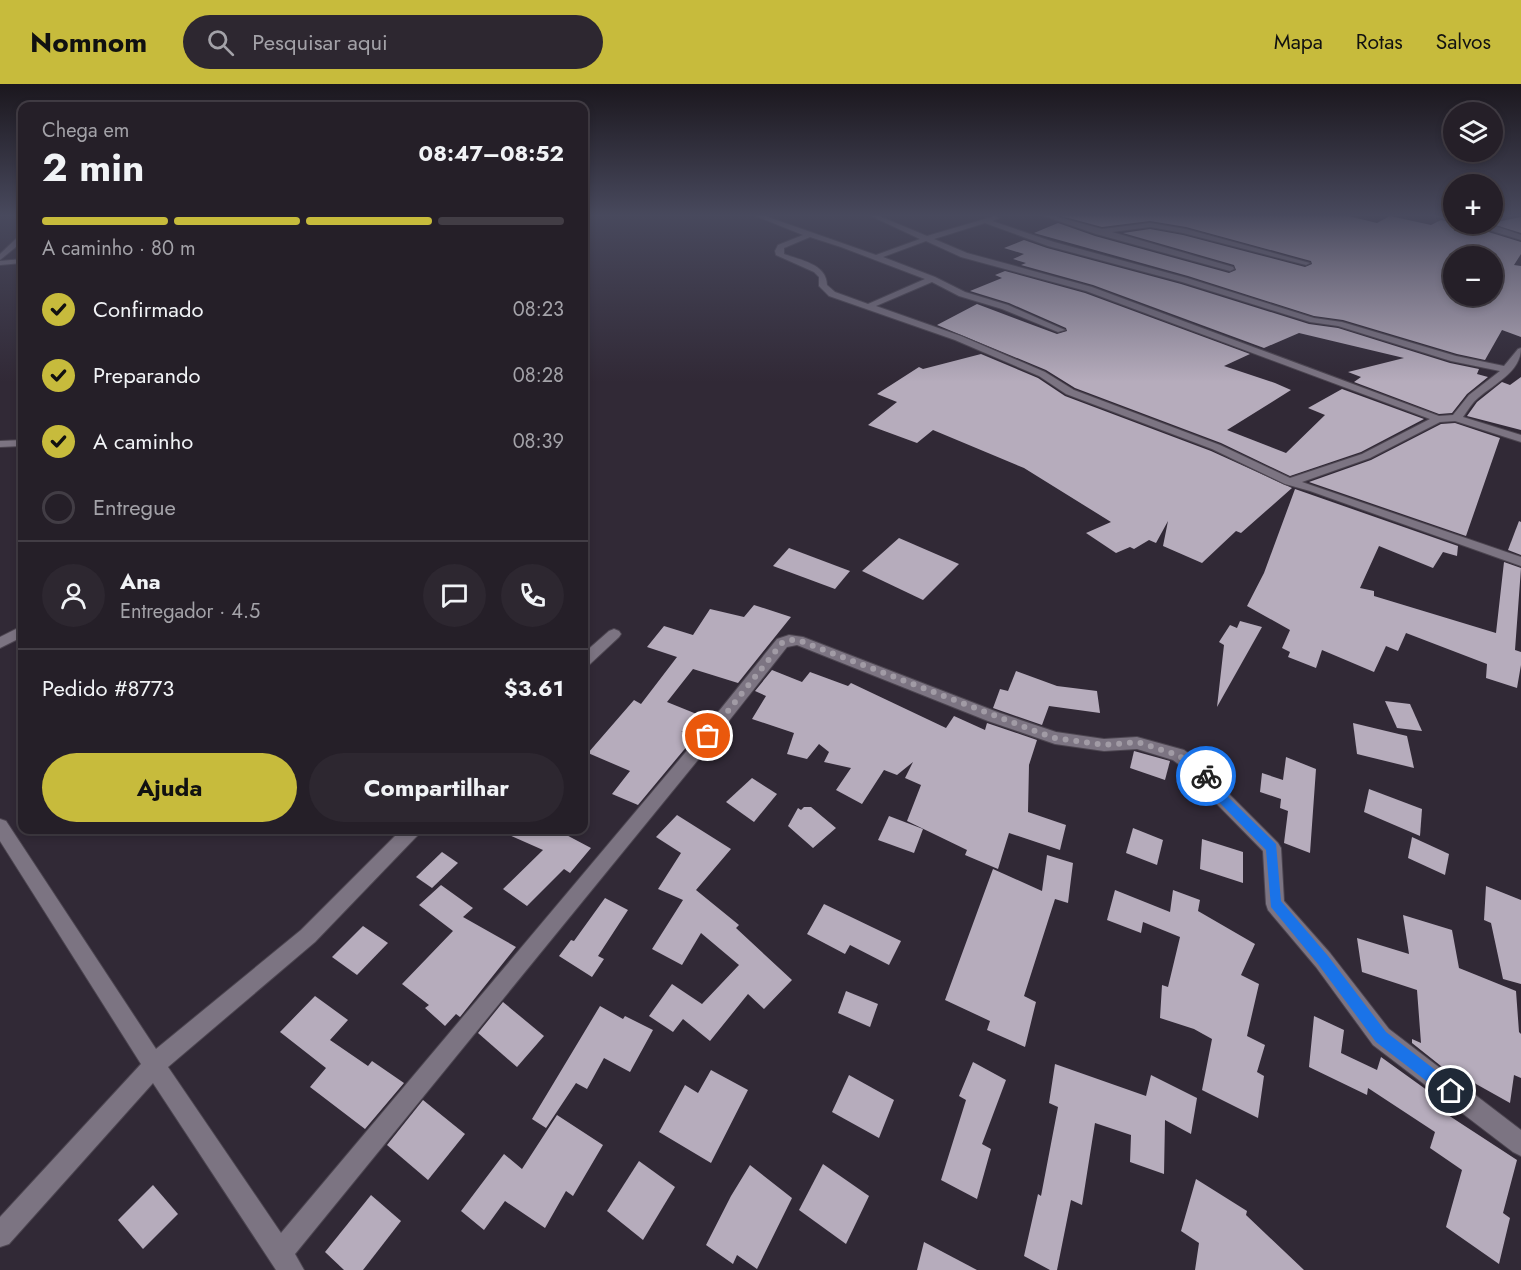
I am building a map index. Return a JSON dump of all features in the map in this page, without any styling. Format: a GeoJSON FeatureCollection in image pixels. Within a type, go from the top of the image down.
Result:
{"type":"FeatureCollection","features":[{"type":"Feature","properties":{"kind":"street"},"geometry":{"type":"LineString","coordinates":[[816,271],[820,273],[826,290],[958,338],[1042,375],[1070,392],[1216,447],[1289,482],[1314,488],[1521,562]]}},
{"type":"Feature","properties":{"kind":"street"},"geometry":{"type":"LineString","coordinates":[[913,271],[962,294],[1005,307],[1061,330]]}},
{"type":"Feature","properties":{"kind":"street"},"geometry":{"type":"LineString","coordinates":[[1024,271],[1089,289],[1438,419],[1456,418],[1521,439]]}},
{"type":"Feature","properties":{"kind":"street"},"geometry":{"type":"LineString","coordinates":[[1152,271],[1313,320],[1339,324],[1454,359],[1507,369]]}},
{"type":"Feature","properties":{"kind":"street"},"geometry":{"type":"LineString","coordinates":[[870,306],[932,279]]}},
{"type":"Feature","properties":{"kind":"street"},"geometry":{"type":"LineString","coordinates":[[1456,418],[1473,397],[1507,369],[1521,351]]}},
{"type":"Feature","properties":{"kind":"street"},"geometry":{"type":"LineString","coordinates":[[1289,482],[1344,466],[1394,444],[1438,419]]}},
{"type":"Feature","properties":{"kind":"street"},"geometry":{"type":"LineString","coordinates":[[0,444],[18,443]]}},
{"type":"Feature","properties":{"kind":"street"},"geometry":{"type":"LineString","coordinates":[[0,643],[18,633]]}},
{"type":"Feature","properties":{"kind":"street"},"geometry":{"type":"LineString","coordinates":[[588,657],[614,634]]}},
{"type":"Feature","properties":{"kind":"street"},"geometry":{"type":"LineString","coordinates":[[0,826],[154,1065],[286,1262],[782,643],[789,640],[798,640],[994,717],[1055,738],[1104,745],[1137,742],[1178,755],[1210,778],[1218,794],[1272,848],[1275,903],[1323,960],[1381,1037],[1521,1144]]}},
{"type":"Feature","properties":{"kind":"street"},"geometry":{"type":"LineString","coordinates":[[0,1235],[154,1065],[308,936],[408,834]]}},
{"type":"Feature","properties":{"kind":"building"},"geometry":{"type":"Polygon","coordinates":[[[1006,271],[1085,293],[1250,354],[1224,366],[1291,390],[1227,430],[1286,453],[1325,415],[1308,408],[1342,389],[1424,419],[1361,452],[1290,476],[1221,443],[1075,388],[1046,370],[937,325],[977,304],[1057,334],[1067,331],[1066,328],[1009,303],[970,291],[1002,278],[995,275],[1006,271]]]}},
{"type":"Feature","properties":{"kind":"building"},"geometry":{"type":"Polygon","coordinates":[[[1044,271],[1134,271],[1309,324],[1338,328],[1450,363],[1479,369],[1477,374],[1488,377],[1467,394],[1452,413],[1439,414],[1354,382],[1361,377],[1348,372],[1404,358],[1299,333],[1264,348],[1093,285],[1044,271]]]}},
{"type":"Feature","properties":{"kind":"building"},"geometry":{"type":"Polygon","coordinates":[[[1171,271],[1443,271],[1443,306],[1503,306],[1503,271],[1521,271],[1521,337],[1502,330],[1485,360],[1457,354],[1343,320],[1314,316],[1171,271]]]}},
{"type":"Feature","properties":{"kind":"building"},"geometry":{"type":"Polygon","coordinates":[[[981,354],[1038,378],[1065,396],[1211,451],[1292,488],[1241,533],[1236,531],[1202,563],[1163,546],[1168,521],[1156,543],[1149,540],[1134,549],[1130,547],[1116,553],[1086,533],[1111,522],[1024,468],[933,430],[917,443],[868,425],[897,402],[877,394],[919,367],[923,369],[981,354]]]}},
{"type":"Feature","properties":{"kind":"building"},"geometry":{"type":"Polygon","coordinates":[[[1521,377],[1521,430],[1467,416],[1477,402],[1502,382],[1510,385],[1521,377]]]}},
{"type":"Feature","properties":{"kind":"building"},"geometry":{"type":"Polygon","coordinates":[[[1455,423],[1500,438],[1466,536],[1309,482],[1371,460],[1441,424],[1455,423]]]}},
{"type":"Feature","properties":{"kind":"building"},"geometry":{"type":"Polygon","coordinates":[[[1295,489],[1458,546],[1457,556],[1443,552],[1433,568],[1379,546],[1360,588],[1374,591],[1374,596],[1496,633],[1504,562],[1521,568],[1515,650],[1521,652],[1517,688],[1486,678],[1487,664],[1406,633],[1398,651],[1386,646],[1374,672],[1322,650],[1316,668],[1288,657],[1290,652],[1282,648],[1290,630],[1247,606],[1264,573],[1295,489]]]}},
{"type":"Feature","properties":{"kind":"building"},"geometry":{"type":"Polygon","coordinates":[[[1519,521],[1521,522],[1521,555],[1508,550],[1519,521]]]}},
{"type":"Feature","properties":{"kind":"building"},"geometry":{"type":"Polygon","coordinates":[[[899,538],[959,564],[923,600],[862,571],[899,538]]]}},
{"type":"Feature","properties":{"kind":"building"},"geometry":{"type":"Polygon","coordinates":[[[789,548],[850,571],[835,589],[773,566],[789,548]]]}},
{"type":"Feature","properties":{"kind":"building"},"geometry":{"type":"Polygon","coordinates":[[[754,605],[791,617],[738,683],[693,669],[667,702],[709,719],[697,735],[681,731],[693,739],[638,805],[612,794],[630,771],[588,753],[634,700],[641,704],[677,657],[647,647],[664,626],[693,635],[710,609],[744,617],[754,605]]]}},
{"type":"Feature","properties":{"kind":"building"},"geometry":{"type":"Polygon","coordinates":[[[1240,621],[1262,627],[1217,707],[1224,645],[1219,642],[1230,625],[1237,628],[1240,621]]]}},
{"type":"Feature","properties":{"kind":"building"},"geometry":{"type":"Polygon","coordinates":[[[772,670],[802,682],[810,672],[848,686],[851,683],[946,728],[954,716],[985,730],[987,723],[1037,740],[1029,765],[1028,812],[1066,825],[1060,850],[1009,833],[998,869],[965,855],[967,850],[907,821],[921,785],[905,778],[913,762],[897,775],[884,770],[862,804],[836,790],[851,768],[824,762],[829,752],[819,744],[807,759],[787,754],[794,733],[752,719],[766,696],[755,691],[772,670]]]}},
{"type":"Feature","properties":{"kind":"building"},"geometry":{"type":"Polygon","coordinates":[[[1016,671],[1057,686],[1097,691],[1100,713],[1049,706],[1042,725],[993,708],[1000,689],[1008,691],[1016,671]]]}},
{"type":"Feature","properties":{"kind":"building"},"geometry":{"type":"Polygon","coordinates":[[[1385,701],[1410,704],[1422,731],[1397,728],[1385,701]]]}},
{"type":"Feature","properties":{"kind":"building"},"geometry":{"type":"Polygon","coordinates":[[[1353,723],[1407,736],[1414,768],[1357,754],[1353,723]]]}},
{"type":"Feature","properties":{"kind":"building"},"geometry":{"type":"Polygon","coordinates":[[[1134,751],[1170,761],[1165,780],[1130,768],[1134,751]]]}},
{"type":"Feature","properties":{"kind":"building"},"geometry":{"type":"Polygon","coordinates":[[[1286,757],[1316,769],[1310,853],[1284,843],[1288,811],[1280,808],[1281,799],[1260,792],[1262,773],[1283,780],[1286,757]]]}},
{"type":"Feature","properties":{"kind":"building"},"geometry":{"type":"Polygon","coordinates":[[[752,778],[777,794],[754,822],[726,802],[752,778]]]}},
{"type":"Feature","properties":{"kind":"building"},"geometry":{"type":"Polygon","coordinates":[[[1369,789],[1422,809],[1420,836],[1364,812],[1369,789]]]}},
{"type":"Feature","properties":{"kind":"building"},"geometry":{"type":"Polygon","coordinates":[[[804,807],[811,807],[836,828],[813,848],[788,826],[798,808],[801,810],[804,807]]]}},
{"type":"Feature","properties":{"kind":"building"},"geometry":{"type":"Polygon","coordinates":[[[677,815],[731,849],[696,890],[739,925],[736,928],[792,980],[764,1009],[748,994],[710,1041],[683,1019],[673,1032],[649,1016],[672,984],[702,1004],[739,965],[701,933],[682,965],[652,949],[683,900],[658,889],[681,853],[656,837],[677,815]]]}},
{"type":"Feature","properties":{"kind":"building"},"geometry":{"type":"Polygon","coordinates":[[[889,816],[923,829],[914,853],[878,840],[889,816]]]}},
{"type":"Feature","properties":{"kind":"building"},"geometry":{"type":"Polygon","coordinates":[[[1133,828],[1163,840],[1157,865],[1126,853],[1133,828]]]}},
{"type":"Feature","properties":{"kind":"building"},"geometry":{"type":"Polygon","coordinates":[[[507,834],[565,834],[591,848],[570,873],[564,869],[527,906],[503,889],[543,850],[507,834]]]}},
{"type":"Feature","properties":{"kind":"building"},"geometry":{"type":"Polygon","coordinates":[[[1412,837],[1449,854],[1445,875],[1408,858],[1412,837]]]}},
{"type":"Feature","properties":{"kind":"building"},"geometry":{"type":"Polygon","coordinates":[[[1202,839],[1243,852],[1243,883],[1200,869],[1202,839]]]}},
{"type":"Feature","properties":{"kind":"building"},"geometry":{"type":"Polygon","coordinates":[[[442,852],[458,863],[432,888],[416,877],[442,852]]]}},
{"type":"Feature","properties":{"kind":"building"},"geometry":{"type":"Polygon","coordinates":[[[1047,855],[1073,863],[1068,903],[1055,899],[1024,996],[1036,1002],[1025,1047],[987,1030],[990,1021],[945,1000],[993,869],[1042,891],[1047,855]]]}},
{"type":"Feature","properties":{"kind":"building"},"geometry":{"type":"Polygon","coordinates":[[[441,885],[473,908],[463,917],[516,947],[460,1017],[456,1014],[445,1026],[425,1008],[429,1005],[402,984],[453,931],[419,905],[441,885]]]}},
{"type":"Feature","properties":{"kind":"building"},"geometry":{"type":"Polygon","coordinates":[[[1486,886],[1521,900],[1521,984],[1503,979],[1491,923],[1484,920],[1486,886]]]}},
{"type":"Feature","properties":{"kind":"building"},"geometry":{"type":"Polygon","coordinates":[[[1115,890],[1170,912],[1173,890],[1200,900],[1198,911],[1255,944],[1241,975],[1259,984],[1247,1036],[1265,1045],[1257,1072],[1264,1076],[1258,1118],[1202,1090],[1212,1039],[1194,1029],[1160,1018],[1162,985],[1168,987],[1180,937],[1143,922],[1141,933],[1107,920],[1115,890]]]}},
{"type":"Feature","properties":{"kind":"building"},"geometry":{"type":"Polygon","coordinates":[[[605,898],[628,910],[598,956],[604,959],[592,977],[559,956],[571,940],[574,941],[605,898]]]}},
{"type":"Feature","properties":{"kind":"building"},"geometry":{"type":"Polygon","coordinates":[[[824,904],[901,941],[889,965],[850,945],[845,954],[807,934],[824,904]]]}},
{"type":"Feature","properties":{"kind":"building"},"geometry":{"type":"Polygon","coordinates":[[[1403,915],[1452,930],[1459,968],[1516,991],[1521,1034],[1521,1078],[1514,1075],[1510,1103],[1451,1070],[1451,1074],[1412,1043],[1412,1039],[1421,1043],[1417,990],[1362,972],[1357,938],[1409,954],[1403,915]]]}},
{"type":"Feature","properties":{"kind":"building"},"geometry":{"type":"Polygon","coordinates":[[[363,926],[388,943],[357,975],[332,957],[363,926]]]}},
{"type":"Feature","properties":{"kind":"building"},"geometry":{"type":"Polygon","coordinates":[[[846,991],[878,1004],[870,1027],[838,1013],[846,991]]]}},
{"type":"Feature","properties":{"kind":"building"},"geometry":{"type":"Polygon","coordinates":[[[315,996],[348,1020],[330,1040],[368,1066],[372,1061],[404,1083],[365,1129],[310,1087],[326,1068],[280,1032],[315,996]]]}},
{"type":"Feature","properties":{"kind":"building"},"geometry":{"type":"Polygon","coordinates":[[[503,1002],[544,1036],[517,1067],[478,1033],[503,1002]]]}},
{"type":"Feature","properties":{"kind":"building"},"geometry":{"type":"Polygon","coordinates":[[[600,1006],[623,1019],[625,1016],[653,1030],[630,1072],[604,1058],[587,1089],[576,1083],[546,1128],[532,1119],[600,1006]]]}},
{"type":"Feature","properties":{"kind":"building"},"geometry":{"type":"Polygon","coordinates":[[[1314,1016],[1344,1030],[1341,1053],[1377,1070],[1381,1057],[1449,1106],[1448,1115],[1517,1160],[1503,1213],[1510,1218],[1499,1264],[1446,1227],[1462,1170],[1430,1148],[1435,1132],[1368,1088],[1367,1095],[1309,1067],[1314,1016]]]}},
{"type":"Feature","properties":{"kind":"building"},"geometry":{"type":"Polygon","coordinates":[[[973,1062],[1006,1080],[982,1144],[991,1149],[977,1199],[941,1180],[966,1100],[959,1096],[973,1062]]]}},
{"type":"Feature","properties":{"kind":"building"},"geometry":{"type":"Polygon","coordinates":[[[1055,1064],[1146,1096],[1151,1075],[1197,1098],[1191,1134],[1165,1120],[1164,1174],[1130,1162],[1131,1135],[1095,1123],[1082,1205],[1071,1200],[1057,1270],[1050,1270],[1024,1256],[1038,1194],[1041,1196],[1058,1107],[1049,1103],[1055,1064]]]}},
{"type":"Feature","properties":{"kind":"building"},"geometry":{"type":"Polygon","coordinates":[[[711,1070],[748,1090],[711,1163],[659,1132],[685,1085],[698,1093],[711,1070]]]}},
{"type":"Feature","properties":{"kind":"building"},"geometry":{"type":"Polygon","coordinates":[[[849,1075],[894,1100],[879,1138],[832,1112],[849,1075]]]}},
{"type":"Feature","properties":{"kind":"building"},"geometry":{"type":"Polygon","coordinates":[[[423,1100],[465,1134],[428,1180],[387,1145],[423,1100]]]}},
{"type":"Feature","properties":{"kind":"building"},"geometry":{"type":"Polygon","coordinates":[[[557,1115],[603,1145],[573,1196],[566,1191],[545,1228],[505,1201],[484,1230],[461,1211],[504,1154],[522,1169],[557,1115]]]}},
{"type":"Feature","properties":{"kind":"building"},"geometry":{"type":"Polygon","coordinates":[[[639,1161],[675,1187],[643,1240],[607,1211],[639,1161]]]}},
{"type":"Feature","properties":{"kind":"building"},"geometry":{"type":"Polygon","coordinates":[[[823,1164],[869,1196],[846,1244],[799,1210],[823,1164]]]}},
{"type":"Feature","properties":{"kind":"building"},"geometry":{"type":"Polygon","coordinates":[[[750,1165],[792,1198],[757,1269],[737,1255],[733,1264],[706,1245],[750,1165]]]}},
{"type":"Feature","properties":{"kind":"building"},"geometry":{"type":"Polygon","coordinates":[[[1196,1179],[1247,1211],[1246,1215],[1304,1270],[1195,1270],[1199,1243],[1181,1231],[1196,1179]]]}},
{"type":"Feature","properties":{"kind":"building"},"geometry":{"type":"Polygon","coordinates":[[[153,1185],[178,1214],[143,1249],[118,1220],[153,1185]]]}},
{"type":"Feature","properties":{"kind":"building"},"geometry":{"type":"Polygon","coordinates":[[[371,1195],[401,1221],[363,1270],[344,1270],[325,1252],[371,1195]]]}},
{"type":"Feature","properties":{"kind":"building"},"geometry":{"type":"Polygon","coordinates":[[[924,1242],[977,1270],[917,1270],[924,1242]]]}},
{"type":"Feature","properties":{"kind":"way so far"},"geometry":{"type":"LineString","coordinates":[[708,736],[782,643],[798,640],[994,717],[1055,738],[1104,745],[1137,742],[1178,755],[1206,776]]}},
{"type":"Feature","properties":{"kind":"route"},"geometry":{"type":"LineString","coordinates":[[1206,776],[1210,778],[1218,794],[1272,848],[1275,903],[1323,960],[1381,1037],[1451,1091]]}}]}
